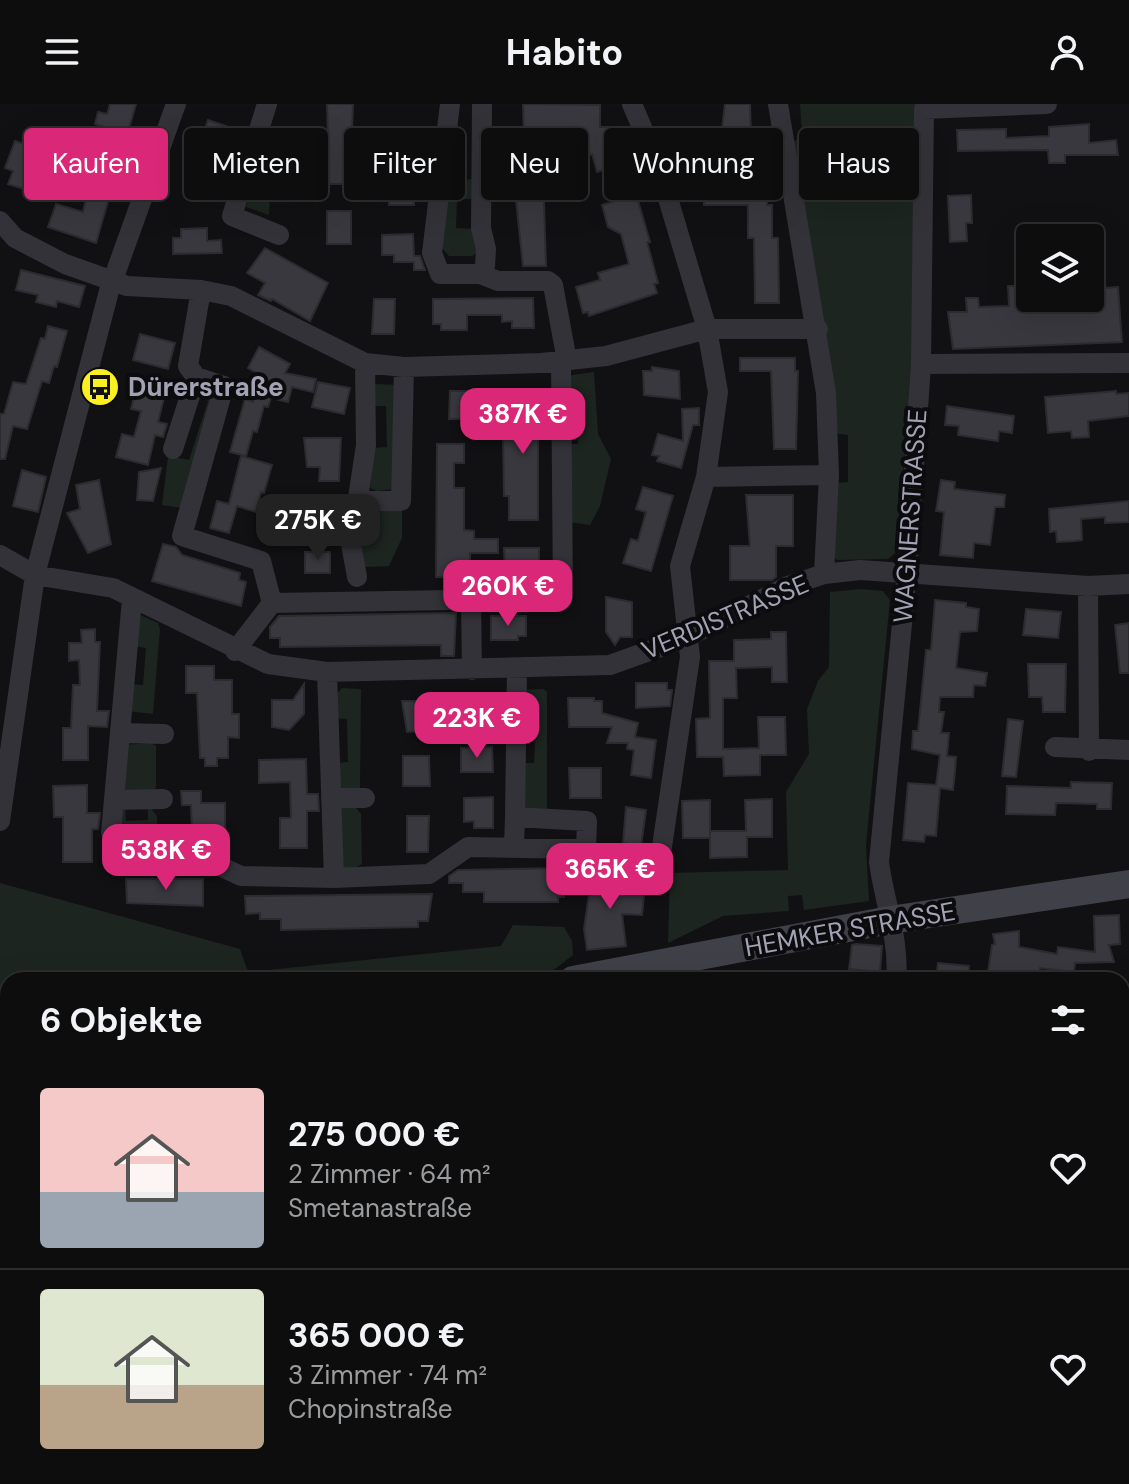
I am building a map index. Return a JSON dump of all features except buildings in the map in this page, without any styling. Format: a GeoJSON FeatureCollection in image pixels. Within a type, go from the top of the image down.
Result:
{"type":"FeatureCollection","features":[{"type":"Feature","properties":{"kind":"main road","name":"HEMKER STRASSE"},"geometry":{"type":"LineString","coordinates":[[615,972],[890,920],[1129,884]]}},
{"type":"Feature","properties":{"kind":"street"},"geometry":{"type":"LineString","coordinates":[[0,821],[35,575],[113,281],[176,104]]}},
{"type":"Feature","properties":{"kind":"street"},"geometry":{"type":"LineString","coordinates":[[267,104],[232,216],[279,235]]}},
{"type":"Feature","properties":{"kind":"street"},"geometry":{"type":"LineString","coordinates":[[448,128],[450,104]]}},
{"type":"Feature","properties":{"kind":"street"},"geometry":{"type":"LineString","coordinates":[[480,274],[485,266],[486,249],[481,228],[482,104]]}},
{"type":"Feature","properties":{"kind":"street"},"geometry":{"type":"LineString","coordinates":[[632,104],[642,128]]}},
{"type":"Feature","properties":{"kind":"street"},"geometry":{"type":"LineString","coordinates":[[778,104],[818,329],[826,393],[829,475],[824,574]]}},
{"type":"Feature","properties":{"kind":"street","name":"WAGNERSTRASSE"},"geometry":{"type":"LineString","coordinates":[[897,972],[899,955],[879,862],[907,572],[921,364],[924,109],[1047,104]]}},
{"type":"Feature","properties":{"kind":"street"},"geometry":{"type":"LineString","coordinates":[[465,172],[480,173]]}},
{"type":"Feature","properties":{"kind":"street"},"geometry":{"type":"LineString","coordinates":[[272,603],[563,598],[564,361],[553,285],[548,281],[498,281],[480,274],[440,274],[432,253],[440,200]]}},
{"type":"Feature","properties":{"kind":"street"},"geometry":{"type":"LineString","coordinates":[[132,599],[111,833],[118,851],[131,857],[194,854],[241,876],[334,878],[429,874],[468,847],[514,846],[586,849],[602,857],[659,867],[690,657],[685,638],[680,566],[706,477],[718,392],[707,329],[668,200]]}},
{"type":"Feature","properties":{"kind":"street"},"geometry":{"type":"LineString","coordinates":[[0,221],[15,238],[65,264],[127,286],[201,290],[231,296],[365,363],[404,367],[564,361],[606,356],[707,329],[818,329]]}},
{"type":"Feature","properties":{"kind":"street"},"geometry":{"type":"LineString","coordinates":[[201,290],[188,366],[196,377],[224,386],[182,536],[261,561],[272,603]]}},
{"type":"Feature","properties":{"kind":"street"},"geometry":{"type":"LineString","coordinates":[[357,577],[351,544],[366,445],[365,363]]}},
{"type":"Feature","properties":{"kind":"street"},"geometry":{"type":"LineString","coordinates":[[921,364],[1129,363]]}},
{"type":"Feature","properties":{"kind":"street"},"geometry":{"type":"LineString","coordinates":[[358,501],[401,501],[404,367]]}},
{"type":"Feature","properties":{"kind":"street"},"geometry":{"type":"LineString","coordinates":[[173,449],[196,377]]}},
{"type":"Feature","properties":{"kind":"street"},"geometry":{"type":"LineString","coordinates":[[706,477],[829,475]]}},
{"type":"Feature","properties":{"kind":"street"},"geometry":{"type":"LineString","coordinates":[[0,555],[35,575]]}},
{"type":"Feature","properties":{"kind":"street","name":"VERDISTRASSE"},"geometry":{"type":"LineString","coordinates":[[35,575],[113,588],[235,651],[268,664],[327,672],[517,670],[610,665],[685,638],[788,586],[824,574],[860,570],[1088,586],[1129,584]]}},
{"type":"Feature","properties":{"kind":"street"},"geometry":{"type":"LineString","coordinates":[[1088,586],[1089,751]]}},
{"type":"Feature","properties":{"kind":"street"},"geometry":{"type":"LineString","coordinates":[[471,600],[472,670]]}},
{"type":"Feature","properties":{"kind":"street"},"geometry":{"type":"LineString","coordinates":[[235,651],[272,603]]}},
{"type":"Feature","properties":{"kind":"street"},"geometry":{"type":"LineString","coordinates":[[514,846],[517,670]]}},
{"type":"Feature","properties":{"kind":"street"},"geometry":{"type":"LineString","coordinates":[[327,672],[334,878]]}},
{"type":"Feature","properties":{"kind":"street"},"geometry":{"type":"LineString","coordinates":[[120,733],[164,734]]}},
{"type":"Feature","properties":{"kind":"street"},"geometry":{"type":"LineString","coordinates":[[1055,747],[1089,751],[1129,750]]}},
{"type":"Feature","properties":{"kind":"street"},"geometry":{"type":"LineString","coordinates":[[331,798],[365,798]]}},
{"type":"Feature","properties":{"kind":"street"},"geometry":{"type":"LineString","coordinates":[[114,800],[163,799]]}},
{"type":"Feature","properties":{"kind":"street"},"geometry":{"type":"LineString","coordinates":[[515,817],[587,821],[586,849]]}},
{"type":"Feature","properties":{"kind":"shaded area"},"geometry":{"type":"Polygon","coordinates":[[[800,104],[918,104],[918,128],[801,128],[800,104]]]}},
{"type":"Feature","properties":{"kind":"shaded area"},"geometry":{"type":"Polygon","coordinates":[[[799,138],[799,190],[792,142],[799,138]]]}},
{"type":"Feature","properties":{"kind":"shaded area"},"geometry":{"type":"Polygon","coordinates":[[[472,179],[473,199],[465,199],[465,180],[472,179]]]}},
{"type":"Feature","properties":{"kind":"shaded area"},"geometry":{"type":"Polygon","coordinates":[[[248,200],[270,200],[269,215],[246,207],[248,200]]]}},
{"type":"Feature","properties":{"kind":"shaded area"},"geometry":{"type":"Polygon","coordinates":[[[446,200],[457,200],[456,228],[474,229],[479,252],[472,256],[449,256],[442,248],[446,200]]]}},
{"type":"Feature","properties":{"kind":"shaded area"},"geometry":{"type":"Polygon","coordinates":[[[800,200],[916,200],[914,346],[896,552],[888,559],[837,560],[831,555],[836,483],[848,482],[848,435],[834,433],[800,200]]]}},
{"type":"Feature","properties":{"kind":"shaded area"},"geometry":{"type":"Polygon","coordinates":[[[594,372],[598,434],[611,459],[600,506],[590,525],[568,522],[566,444],[578,444],[578,402],[566,402],[566,376],[594,372]]]}},
{"type":"Feature","properties":{"kind":"shaded area"},"geometry":{"type":"Polygon","coordinates":[[[374,384],[398,385],[395,489],[377,491],[370,488],[374,448],[387,447],[386,406],[373,406],[374,384]]]}},
{"type":"Feature","properties":{"kind":"shaded area"},"geometry":{"type":"Polygon","coordinates":[[[196,390],[216,395],[182,508],[162,505],[168,456],[189,460],[208,401],[194,395],[196,390]]]}},
{"type":"Feature","properties":{"kind":"shaded area"},"geometry":{"type":"Polygon","coordinates":[[[364,510],[402,510],[402,538],[389,566],[363,567],[358,546],[364,510]]]}},
{"type":"Feature","properties":{"kind":"shaded area"},"geometry":{"type":"Polygon","coordinates":[[[861,589],[883,591],[890,600],[866,845],[869,901],[804,910],[802,895],[788,896],[789,911],[723,916],[668,943],[670,873],[788,870],[786,792],[809,754],[807,709],[818,681],[829,667],[830,592],[861,589]]]}},
{"type":"Feature","properties":{"kind":"shaded area"},"geometry":{"type":"Polygon","coordinates":[[[140,615],[158,623],[160,629],[153,714],[127,711],[128,684],[143,685],[146,648],[132,646],[140,615]]]}},
{"type":"Feature","properties":{"kind":"shaded area"},"geometry":{"type":"Polygon","coordinates":[[[342,688],[361,689],[360,790],[339,789],[334,763],[348,762],[347,719],[334,718],[335,696],[342,688]]]}},
{"type":"Feature","properties":{"kind":"shaded area"},"geometry":{"type":"Polygon","coordinates":[[[543,689],[547,692],[547,809],[526,811],[522,801],[522,763],[534,763],[537,705],[522,704],[523,690],[543,689]]]}},
{"type":"Feature","properties":{"kind":"shaded area"},"geometry":{"type":"Polygon","coordinates":[[[151,743],[156,746],[156,787],[153,791],[121,791],[123,745],[151,743]]]}},
{"type":"Feature","properties":{"kind":"shaded area"},"geometry":{"type":"Polygon","coordinates":[[[148,805],[157,816],[157,842],[152,851],[132,851],[118,834],[119,808],[125,807],[126,821],[148,820],[148,805]]]}},
{"type":"Feature","properties":{"kind":"shaded area"},"geometry":{"type":"Polygon","coordinates":[[[341,808],[356,808],[361,814],[362,864],[353,869],[339,868],[341,808]]]}},
{"type":"Feature","properties":{"kind":"shaded area"},"geometry":{"type":"Polygon","coordinates":[[[0,883],[240,949],[248,972],[0,972],[0,883]]]}},
{"type":"Feature","properties":{"kind":"shaded area"},"geometry":{"type":"Polygon","coordinates":[[[513,925],[564,927],[572,941],[573,955],[551,972],[248,972],[501,946],[513,925]]]}},
{"type":"Feature","properties":{"kind":"place","name":"Dürerstraße"},"geometry":{"type":"Point","coordinates":[100,387]}}]}
